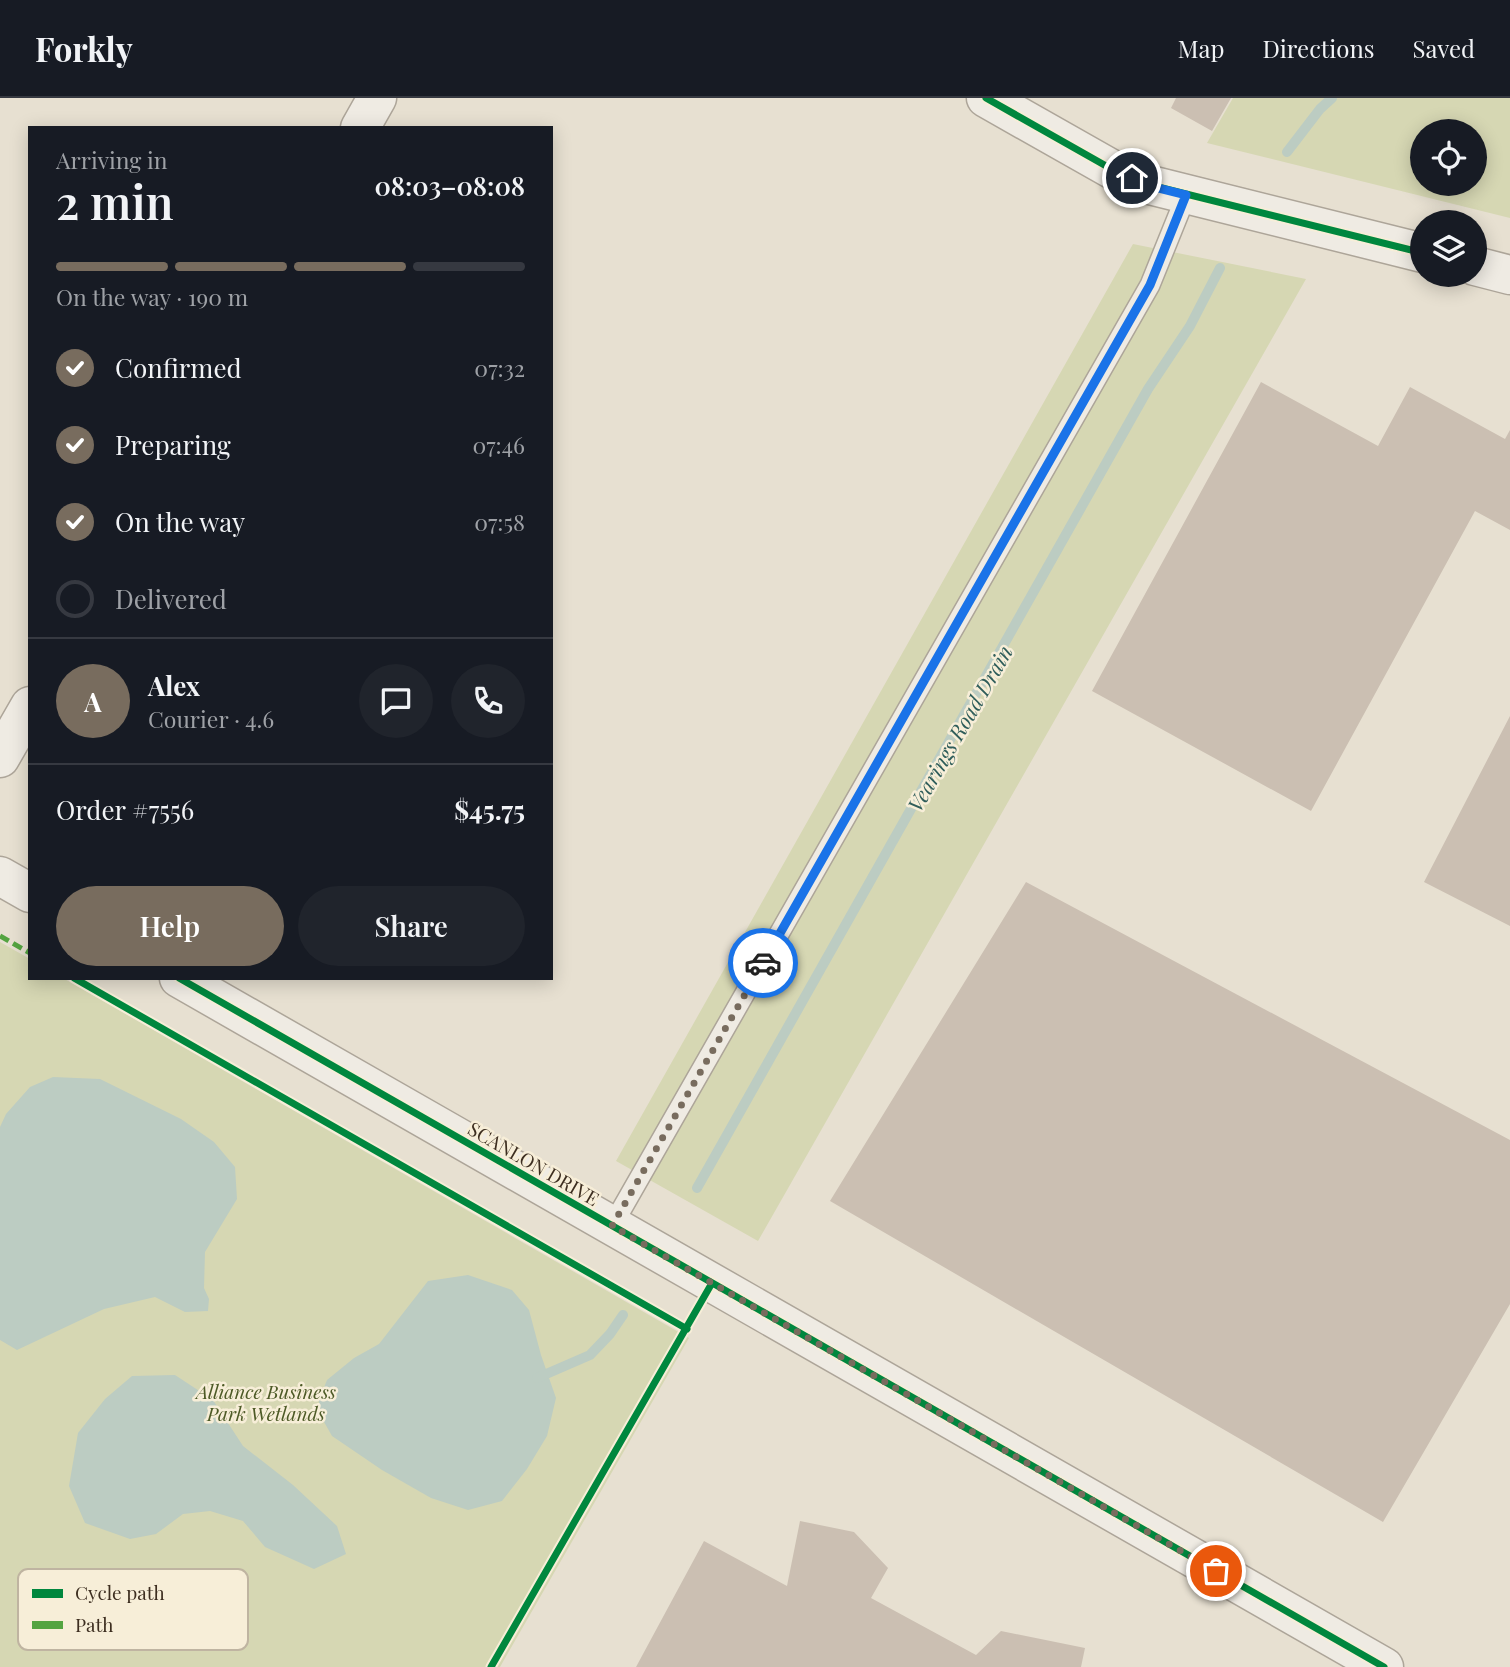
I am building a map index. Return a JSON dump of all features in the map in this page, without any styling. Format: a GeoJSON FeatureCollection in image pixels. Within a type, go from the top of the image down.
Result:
{"type":"FeatureCollection","features":[{"type":"Feature","properties":{"kind":"street"},"geometry":{"type":"LineString","coordinates":[[361,126],[377,98]]}},
{"type":"Feature","properties":{"kind":"street"},"geometry":{"type":"LineString","coordinates":[[986,98],[1115,171],[1150,186],[1410,250]]}},
{"type":"Feature","properties":{"kind":"street"},"geometry":{"type":"LineString","coordinates":[[1487,269],[1510,275]]}},
{"type":"Feature","properties":{"kind":"street"},"geometry":{"type":"LineString","coordinates":[[0,758],[28,709]]}},
{"type":"Feature","properties":{"kind":"street"},"geometry":{"type":"LineString","coordinates":[[0,876],[28,892]]}},
{"type":"Feature","properties":{"kind":"street","name":"SCANLON DRIVE"},"geometry":{"type":"LineString","coordinates":[[182,980],[1384,1667]]}},
{"type":"Feature","properties":{"kind":"lane"},"geometry":{"type":"LineString","coordinates":[[612,1226],[1150,285],[1186,195]]}},
{"type":"Feature","properties":{"kind":"green space"},"geometry":{"type":"Polygon","coordinates":[[[1233,98],[1510,98],[1510,218],[1487,212],[1487,210],[1421,196],[1487,196],[1487,119],[1410,119],[1410,193],[1207,143],[1233,98]]]}},
{"type":"Feature","properties":{"kind":"green space"},"geometry":{"type":"Polygon","coordinates":[[[1133,244],[1306,279],[758,1241],[616,1161],[1133,244]]]}},
{"type":"Feature","properties":{"kind":"green space","name":"Alliance Business Park Wetlands"},"geometry":{"type":"Polygon","coordinates":[[[0,942],[28,958],[28,980],[66,980],[689,1338],[500,1667],[0,1667],[0,942]]]}},
{"type":"Feature","properties":{"kind":"shaded area"},"geometry":{"type":"Polygon","coordinates":[[[53,1077],[100,1079],[181,1119],[214,1142],[235,1167],[237,1199],[205,1252],[204,1288],[209,1299],[208,1311],[185,1312],[155,1297],[104,1309],[17,1350],[0,1340],[0,1127],[6,1114],[30,1087],[53,1077]]]}},
{"type":"Feature","properties":{"kind":"shaded area"},"geometry":{"type":"Polygon","coordinates":[[[468,1275],[512,1290],[529,1310],[556,1398],[547,1436],[527,1469],[502,1501],[468,1510],[431,1498],[382,1470],[332,1436],[319,1413],[319,1400],[327,1380],[354,1358],[379,1344],[428,1281],[468,1275]]]}},
{"type":"Feature","properties":{"kind":"shaded area"},"geometry":{"type":"Polygon","coordinates":[[[175,1375],[213,1400],[243,1446],[293,1485],[337,1526],[346,1554],[314,1569],[265,1547],[243,1521],[210,1511],[183,1514],[156,1534],[130,1539],[85,1523],[69,1486],[78,1433],[105,1399],[132,1376],[175,1375]]]}},
{"type":"Feature","properties":{"kind":"building"},"geometry":{"type":"Polygon","coordinates":[[[1176,98],[1231,98],[1212,131],[1171,108],[1176,98]]]}},
{"type":"Feature","properties":{"kind":"building"},"geometry":{"type":"Polygon","coordinates":[[[1261,382],[1378,446],[1410,387],[1505,439],[1510,430],[1510,530],[1475,511],[1311,811],[1092,691],[1261,382]]]}},
{"type":"Feature","properties":{"kind":"building"},"geometry":{"type":"Polygon","coordinates":[[[1510,716],[1510,926],[1424,882],[1510,716]]]}},
{"type":"Feature","properties":{"kind":"building"},"geometry":{"type":"Polygon","coordinates":[[[1026,882],[1510,1140],[1510,1304],[1383,1522],[830,1201],[1026,882]]]}},
{"type":"Feature","properties":{"kind":"building"},"geometry":{"type":"Polygon","coordinates":[[[800,1521],[854,1532],[888,1568],[871,1598],[976,1655],[1001,1631],[1085,1648],[1081,1667],[636,1667],[704,1541],[787,1586],[800,1521]]]}},
{"type":"Feature","properties":{"kind":"waterway","name":"Vearings Road Drain"},"geometry":{"type":"LineString","coordinates":[[1287,152],[1320,109],[1332,98]]}},
{"type":"Feature","properties":{"kind":"waterway","name":"Vearings Road Drain"},"geometry":{"type":"LineString","coordinates":[[697,1188],[1148,389],[1190,326],[1220,268]]}},
{"type":"Feature","properties":{"kind":"waterway","name":"Vearings Road Drain"},"geometry":{"type":"LineString","coordinates":[[537,1378],[590,1355],[623,1315]]}},
{"type":"Feature","properties":{"kind":"marked path"},"geometry":{"type":"LineString","coordinates":[[0,936],[28,952]]}},
{"type":"Feature","properties":{"kind":"cycle path"},"geometry":{"type":"LineString","coordinates":[[986,98],[1115,171],[1150,185],[1410,250]]}},
{"type":"Feature","properties":{"kind":"cycle path"},"geometry":{"type":"LineString","coordinates":[[77,980],[687,1329]]}},
{"type":"Feature","properties":{"kind":"cycle path"},"geometry":{"type":"LineString","coordinates":[[182,980],[1384,1667]]}},
{"type":"Feature","properties":{"kind":"cycle path"},"geometry":{"type":"LineString","coordinates":[[491,1667],[712,1283]]}},
{"type":"Feature","properties":{"kind":"way so far"},"geometry":{"type":"LineString","coordinates":[[763,963],[612,1226],[1216,1571]]}},
{"type":"Feature","properties":{"kind":"route"},"geometry":{"type":"LineString","coordinates":[[763,963],[1150,285],[1186,195],[1150,186],[1132,178]]}}]}
